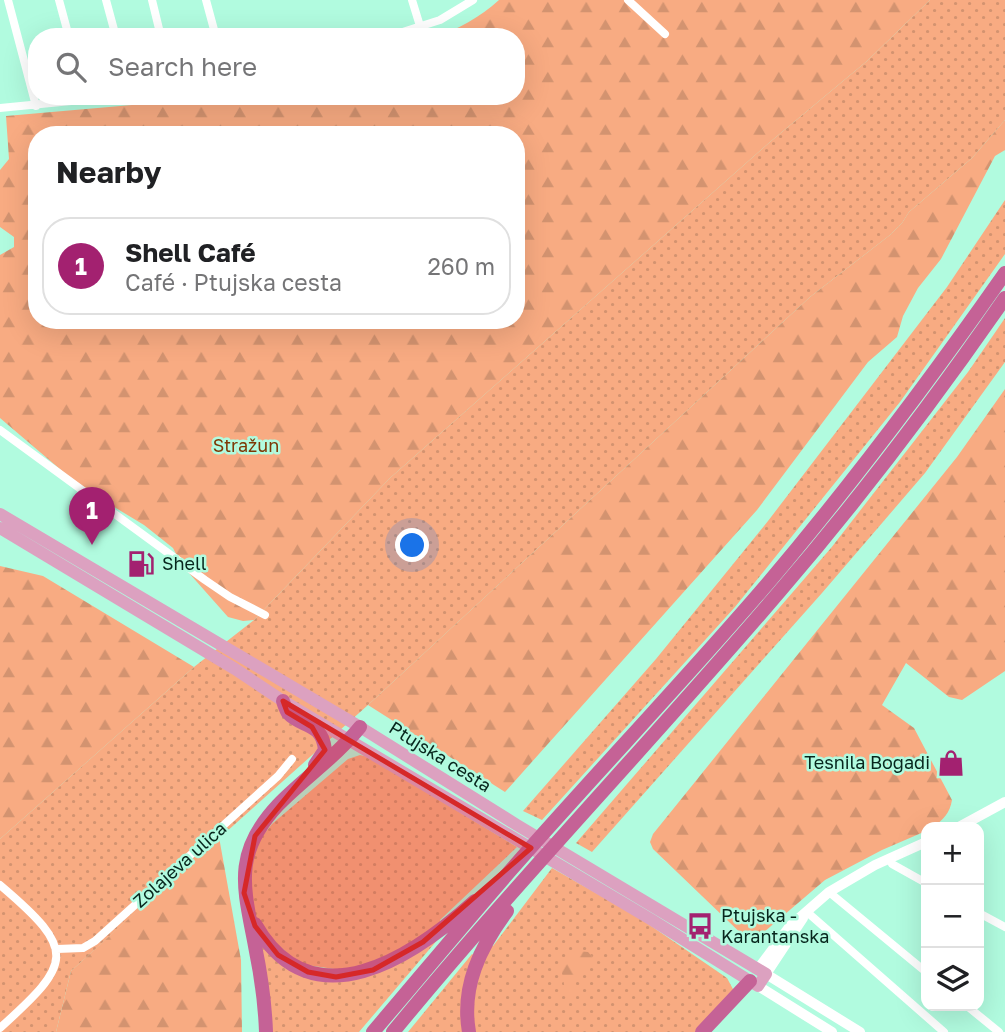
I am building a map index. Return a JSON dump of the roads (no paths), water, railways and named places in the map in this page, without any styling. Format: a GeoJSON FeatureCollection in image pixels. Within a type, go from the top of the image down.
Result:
{"type":"FeatureCollection","features":[{"type":"Feature","properties":{"kind":"highway"},"geometry":{"type":"LineString","coordinates":[[373,1032],[510,871],[692,670],[804,539],[937,369],[1005,273]]}},
{"type":"Feature","properties":{"kind":"highway"},"geometry":{"type":"LineString","coordinates":[[393,1032],[522,880],[729,650],[841,519],[947,380],[1005,298]]}},
{"type":"Feature","properties":{"kind":"highway"},"geometry":{"type":"LineString","coordinates":[[283,701],[287,712],[312,727],[324,742],[324,750],[305,780]]}},
{"type":"Feature","properties":{"kind":"highway"},"geometry":{"type":"LineString","coordinates":[[266,1032],[265,998],[244,893],[245,866],[255,836],[276,807],[349,741],[360,727]]}},
{"type":"Feature","properties":{"kind":"highway"},"geometry":{"type":"LineString","coordinates":[[248,910],[264,940],[278,955],[322,976],[352,975],[373,970],[423,942],[460,914],[495,879],[510,871]]}},
{"type":"Feature","properties":{"kind":"highway"},"geometry":{"type":"LineString","coordinates":[[469,1032],[467,992],[472,971],[497,924],[521,894],[522,880]]}},
{"type":"Feature","properties":{"kind":"highway"},"geometry":{"type":"LineString","coordinates":[[702,1032],[758,978]]}},
{"type":"Feature","properties":{"kind":"highway"},"geometry":{"type":"LineString","coordinates":[[714,1032],[758,978]]}},
{"type":"Feature","properties":{"kind":"main road","name":"Ptujska cesta"},"geometry":{"type":"LineString","coordinates":[[0,514],[360,727],[513,830]]}},
{"type":"Feature","properties":{"kind":"main road","name":"Ptujska cesta"},"geometry":{"type":"LineString","coordinates":[[0,528],[349,741],[513,830],[758,978],[860,1032]]}},
{"type":"Feature","properties":{"kind":"main road","name":"Ptujska cesta"},"geometry":{"type":"LineString","coordinates":[[758,978],[832,1032]]}},
{"type":"Feature","properties":{"kind":"street"},"geometry":{"type":"LineString","coordinates":[[8,0],[28,76]]}},
{"type":"Feature","properties":{"kind":"street"},"geometry":{"type":"LineString","coordinates":[[59,0],[67,28]]}},
{"type":"Feature","properties":{"kind":"street"},"geometry":{"type":"LineString","coordinates":[[106,0],[114,28]]}},
{"type":"Feature","properties":{"kind":"street"},"geometry":{"type":"LineString","coordinates":[[152,0],[159,28]]}},
{"type":"Feature","properties":{"kind":"street"},"geometry":{"type":"LineString","coordinates":[[208,0],[214,28]]}},
{"type":"Feature","properties":{"kind":"street"},"geometry":{"type":"LineString","coordinates":[[412,0],[420,26]]}},
{"type":"Feature","properties":{"kind":"street"},"geometry":{"type":"LineString","coordinates":[[414,28],[440,20],[473,0]]}},
{"type":"Feature","properties":{"kind":"street"},"geometry":{"type":"LineString","coordinates":[[628,0],[665,34]]}},
{"type":"Feature","properties":{"kind":"street"},"geometry":{"type":"LineString","coordinates":[[0,108],[42,105]]}},
{"type":"Feature","properties":{"kind":"street"},"geometry":{"type":"LineString","coordinates":[[0,430],[230,597],[265,615]]}},
{"type":"Feature","properties":{"kind":"street","name":"Zolajeva ulica"},"geometry":{"type":"LineString","coordinates":[[57,949],[83,948],[95,942],[278,776],[292,759]]}},
{"type":"Feature","properties":{"kind":"street"},"geometry":{"type":"LineString","coordinates":[[968,822],[1005,802]]}},
{"type":"Feature","properties":{"kind":"street"},"geometry":{"type":"LineString","coordinates":[[758,978],[790,926],[829,892],[921,844]]}},
{"type":"Feature","properties":{"kind":"street"},"geometry":{"type":"LineString","coordinates":[[889,859],[892,864],[921,880]]}},
{"type":"Feature","properties":{"kind":"street"},"geometry":{"type":"LineString","coordinates":[[0,885],[43,925],[57,949],[53,973],[39,993],[0,1028]]}},
{"type":"Feature","properties":{"kind":"street"},"geometry":{"type":"LineString","coordinates":[[829,892],[921,968]]}},
{"type":"Feature","properties":{"kind":"street"},"geometry":{"type":"LineString","coordinates":[[807,912],[944,1032]]}},
{"type":"Feature","properties":{"kind":"street"},"geometry":{"type":"LineString","coordinates":[[984,916],[1005,927]]}},
{"type":"Feature","properties":{"kind":"street"},"geometry":{"type":"LineString","coordinates":[[973,1011],[999,1032]]}},
{"type":"Feature","properties":{"kind":"place","name":"Shell Café"},"geometry":{"type":"Point","coordinates":[92,545]}},
{"type":"Feature","properties":{"kind":"place","name":"Shell"},"geometry":{"type":"Point","coordinates":[141,564]}},
{"type":"Feature","properties":{"kind":"place","name":"Tesnila Bogadi"},"geometry":{"type":"Point","coordinates":[951,763]}},
{"type":"Feature","properties":{"kind":"place","name":"Ptujska - Karantanska"},"geometry":{"type":"Point","coordinates":[700,926]}},
{"type":"Feature","properties":{"kind":"park label","name":"Stražun"},"geometry":{"type":"Point","coordinates":[246,446]}}]}
